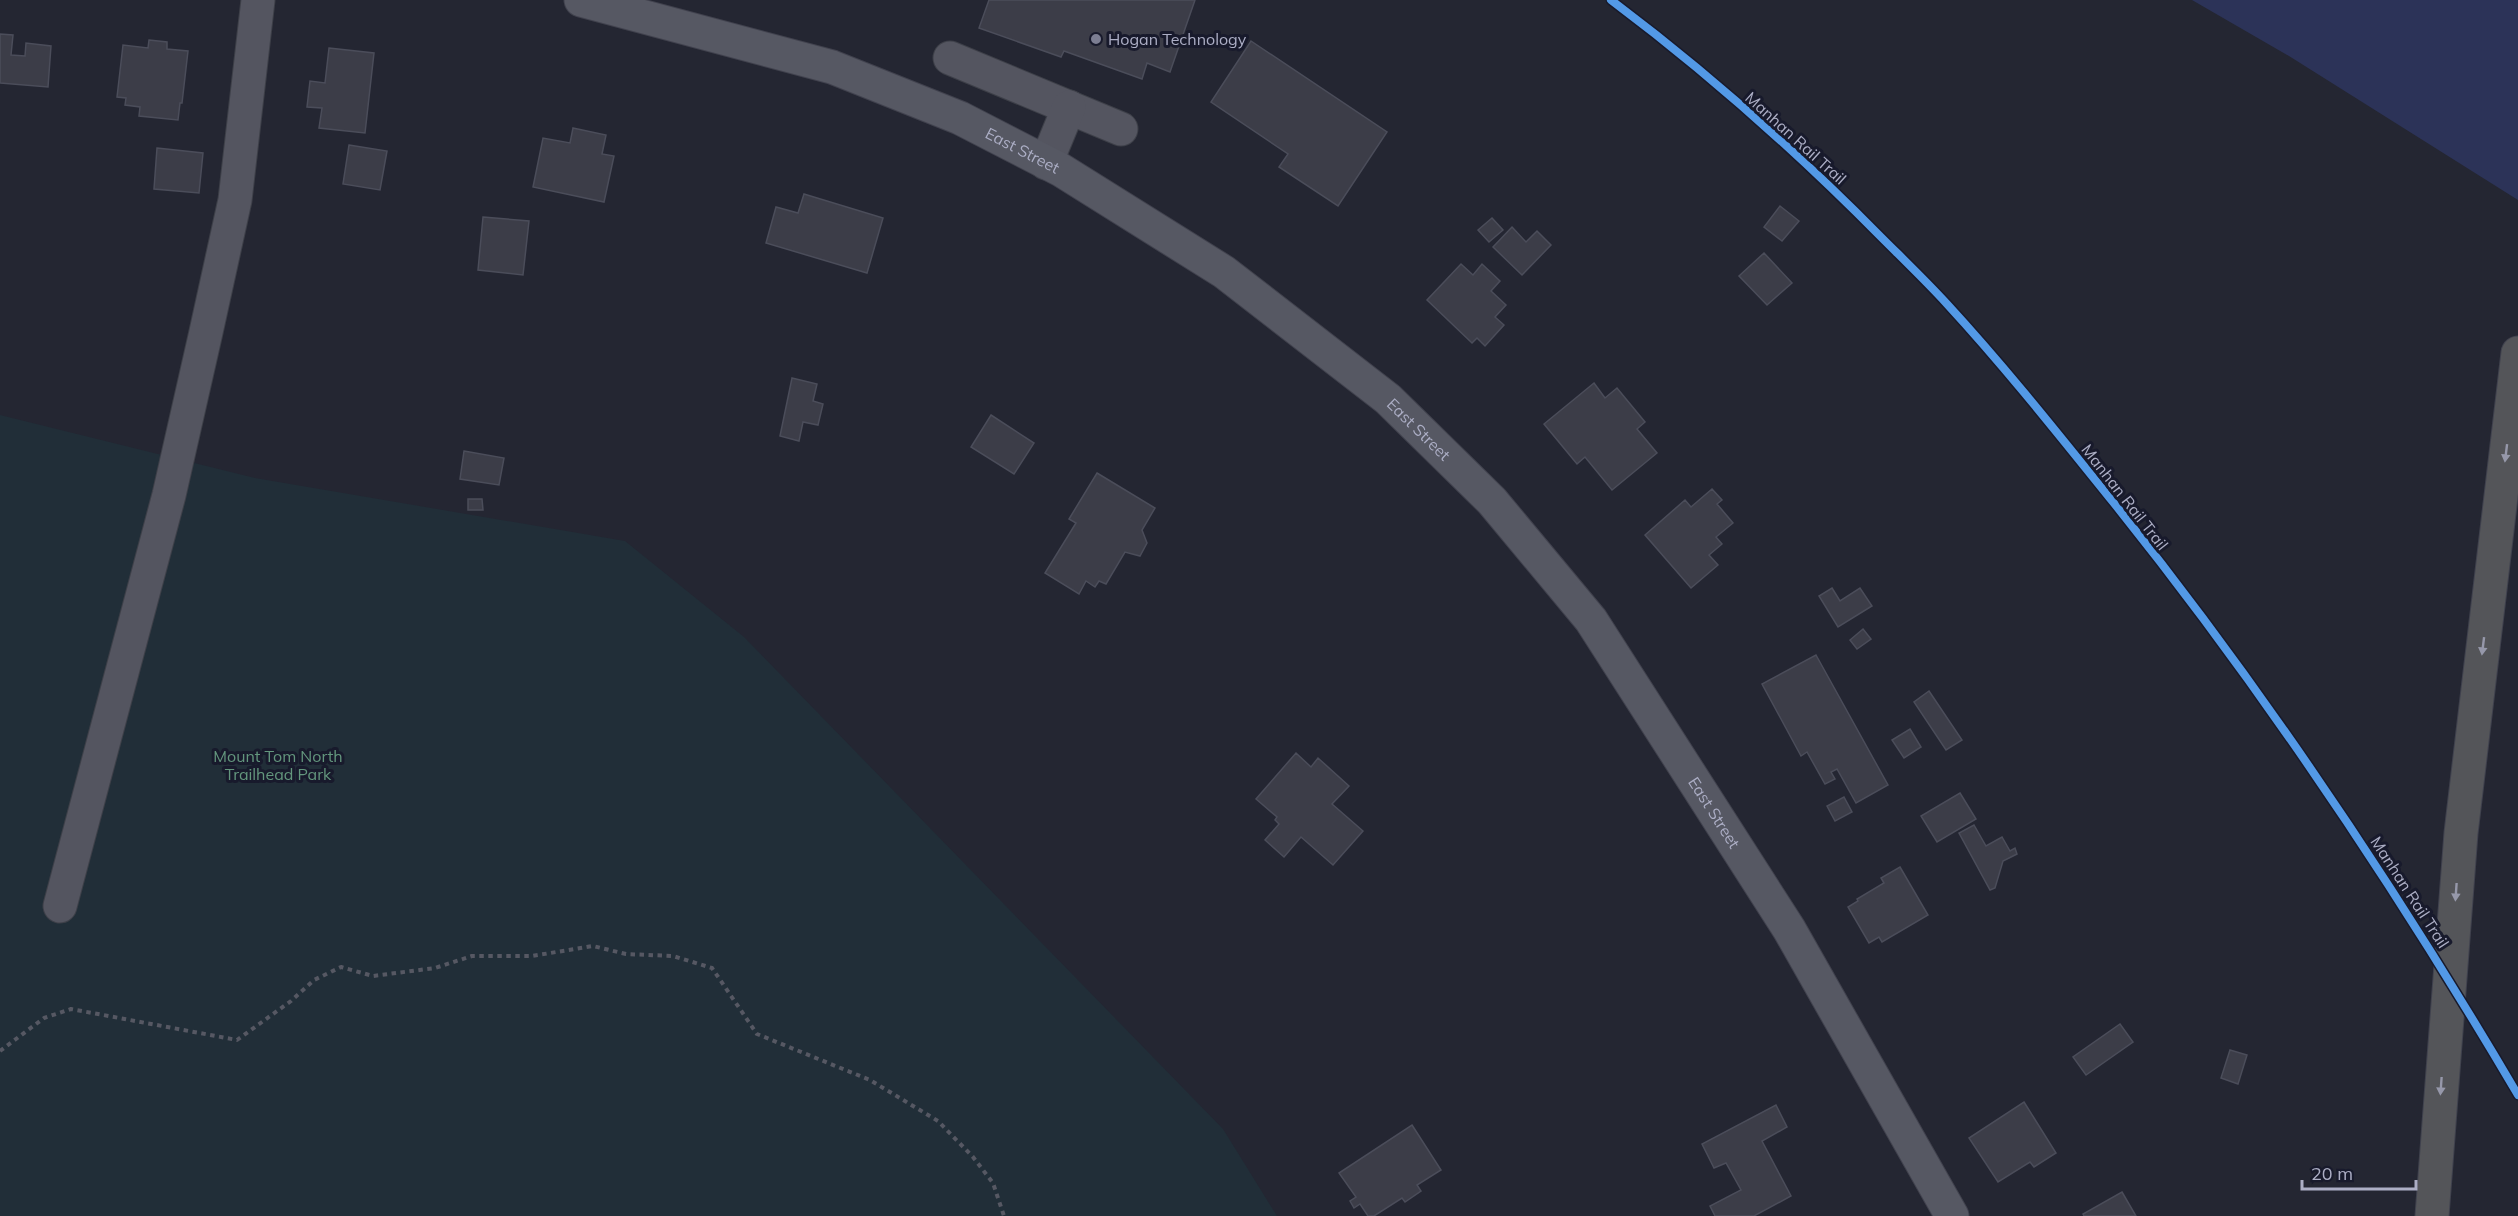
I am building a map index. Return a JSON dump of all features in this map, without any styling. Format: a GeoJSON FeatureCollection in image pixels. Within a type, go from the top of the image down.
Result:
{"type":"FeatureCollection","features":[{"type":"Feature","properties":{"kind":"highway"},"geometry":{"type":"LineString","coordinates":[[2432,1216],[2461,833],[2518,353]]}},
{"type":"Feature","properties":{"kind":"main road","name":"East Street"},"geometry":{"type":"LineString","coordinates":[[581,0],[832,67],[960,118],[1046,163],[1224,272],[1388,399],[1492,501],[1591,620],[1789,929],[1952,1216]]}},
{"type":"Feature","properties":{"kind":"lane"},"geometry":{"type":"LineString","coordinates":[[60,906],[169,495],[235,200],[258,0]]}},
{"type":"Feature","properties":{"kind":"lane"},"geometry":{"type":"LineString","coordinates":[[950,58],[1121,129]]}},
{"type":"Feature","properties":{"kind":"lane"},"geometry":{"type":"LineString","coordinates":[[1046,163],[1069,107]]}},
{"type":"Feature","properties":{"kind":"path"},"geometry":{"type":"LineString","coordinates":[[0,1051],[44,1018],[71,1009],[237,1040],[291,1001],[314,980],[341,967],[373,976],[435,968],[472,956],[532,956],[593,946],[627,954],[673,956],[712,968],[757,1034],[870,1080],[938,1120],[974,1157],[993,1183],[1004,1216]]}},
{"type":"Feature","properties":{"kind":"green space","name":"Mount Tom North Trailhead Park"},"geometry":{"type":"Polygon","coordinates":[[[0,415],[255,478],[625,541],[744,637],[1223,1129],[1277,1216],[0,1216],[0,415]]]}},
{"type":"Feature","properties":{"kind":"water"},"geometry":{"type":"Polygon","coordinates":[[[2192,0],[2518,0],[2518,200],[2289,56],[2192,0]]]}},
{"type":"Feature","properties":{"kind":"building","name":"Hogan Technology"},"geometry":{"type":"Polygon","coordinates":[[[989,0],[1195,0],[1170,72],[1147,63],[1142,79],[1064,51],[1061,57],[979,28],[989,0]]]}},
{"type":"Feature","properties":{"kind":"building"},"geometry":{"type":"Polygon","coordinates":[[[0,34],[13,35],[11,55],[25,56],[26,43],[51,46],[48,87],[0,83],[0,34]]]}},
{"type":"Feature","properties":{"kind":"building"},"geometry":{"type":"Polygon","coordinates":[[[149,40],[167,42],[167,49],[188,51],[178,120],[139,116],[140,107],[125,105],[126,98],[117,97],[123,45],[148,48],[149,40]]]}},
{"type":"Feature","properties":{"kind":"building"},"geometry":{"type":"Polygon","coordinates":[[[1251,41],[1387,132],[1338,206],[1279,167],[1288,154],[1211,102],[1251,41]]]}},
{"type":"Feature","properties":{"kind":"building"},"geometry":{"type":"Polygon","coordinates":[[[329,48],[374,53],[365,133],[319,128],[322,108],[307,107],[310,81],[325,83],[329,48]]]}},
{"type":"Feature","properties":{"kind":"building"},"geometry":{"type":"Polygon","coordinates":[[[573,128],[606,135],[602,154],[614,156],[604,202],[533,187],[543,138],[570,143],[573,128]]]}},
{"type":"Feature","properties":{"kind":"building"},"geometry":{"type":"Polygon","coordinates":[[[349,145],[387,151],[380,190],[343,184],[349,145]]]}},
{"type":"Feature","properties":{"kind":"building"},"geometry":{"type":"Polygon","coordinates":[[[157,148],[203,153],[199,193],[154,189],[157,148]]]}},
{"type":"Feature","properties":{"kind":"building"},"geometry":{"type":"Polygon","coordinates":[[[804,194],[883,218],[867,273],[766,243],[776,207],[798,213],[804,194]]]}},
{"type":"Feature","properties":{"kind":"building"},"geometry":{"type":"Polygon","coordinates":[[[1780,206],[1799,221],[1782,241],[1764,227],[1780,206]]]}},
{"type":"Feature","properties":{"kind":"building"},"geometry":{"type":"Polygon","coordinates":[[[483,217],[529,221],[523,275],[478,270],[483,217]]]}},
{"type":"Feature","properties":{"kind":"building"},"geometry":{"type":"Polygon","coordinates":[[[1492,218],[1503,230],[1489,242],[1478,230],[1492,218]]]}},
{"type":"Feature","properties":{"kind":"building"},"geometry":{"type":"Polygon","coordinates":[[[1512,227],[1526,242],[1537,231],[1551,245],[1522,275],[1493,247],[1512,227]]]}},
{"type":"Feature","properties":{"kind":"building"},"geometry":{"type":"Polygon","coordinates":[[[1764,253],[1792,283],[1767,305],[1739,276],[1764,253]]]}},
{"type":"Feature","properties":{"kind":"building"},"geometry":{"type":"Polygon","coordinates":[[[1461,264],[1473,275],[1482,264],[1500,281],[1491,291],[1506,305],[1495,317],[1504,325],[1485,346],[1477,338],[1472,343],[1427,300],[1461,264]]]}},
{"type":"Feature","properties":{"kind":"building"},"geometry":{"type":"Polygon","coordinates":[[[792,378],[817,384],[813,401],[823,404],[818,425],[803,422],[799,441],[780,436],[792,378]]]}},
{"type":"Feature","properties":{"kind":"building"},"geometry":{"type":"Polygon","coordinates":[[[1594,383],[1605,398],[1617,388],[1645,422],[1637,429],[1657,453],[1612,490],[1585,457],[1577,464],[1544,424],[1594,383]]]}},
{"type":"Feature","properties":{"kind":"building"},"geometry":{"type":"Polygon","coordinates":[[[991,415],[1034,443],[1014,474],[971,447],[991,415]]]}},
{"type":"Feature","properties":{"kind":"building"},"geometry":{"type":"Polygon","coordinates":[[[464,451],[504,458],[499,485],[460,479],[464,451]]]}},
{"type":"Feature","properties":{"kind":"building"},"geometry":{"type":"Polygon","coordinates":[[[1097,473],[1155,508],[1142,530],[1147,543],[1140,556],[1125,552],[1106,584],[1099,581],[1095,587],[1086,581],[1079,594],[1045,573],[1076,523],[1069,519],[1097,473]]]}},
{"type":"Feature","properties":{"kind":"building"},"geometry":{"type":"Polygon","coordinates":[[[1712,489],[1722,500],[1717,504],[1733,523],[1716,537],[1722,544],[1709,555],[1718,565],[1691,588],[1645,535],[1685,500],[1691,507],[1712,489]]]}},
{"type":"Feature","properties":{"kind":"building"},"geometry":{"type":"Polygon","coordinates":[[[468,499],[482,499],[483,510],[468,510],[468,499]]]}},
{"type":"Feature","properties":{"kind":"building"},"geometry":{"type":"Polygon","coordinates":[[[1832,588],[1840,601],[1860,588],[1872,606],[1838,627],[1819,596],[1832,588]]]}},
{"type":"Feature","properties":{"kind":"building"},"geometry":{"type":"Polygon","coordinates":[[[1863,629],[1871,639],[1857,649],[1850,640],[1863,629]]]}},
{"type":"Feature","properties":{"kind":"building"},"geometry":{"type":"Polygon","coordinates":[[[1816,655],[1888,785],[1856,803],[1837,769],[1831,772],[1835,779],[1825,784],[1807,752],[1801,756],[1762,684],[1816,655]]]}},
{"type":"Feature","properties":{"kind":"building"},"geometry":{"type":"Polygon","coordinates":[[[1929,691],[1962,740],[1946,750],[1914,702],[1929,691]]]}},
{"type":"Feature","properties":{"kind":"building"},"geometry":{"type":"Polygon","coordinates":[[[1910,729],[1921,747],[1904,758],[1892,740],[1910,729]]]}},
{"type":"Feature","properties":{"kind":"building"},"geometry":{"type":"Polygon","coordinates":[[[1296,753],[1311,767],[1318,758],[1349,786],[1332,804],[1363,831],[1333,865],[1301,837],[1284,857],[1265,840],[1279,824],[1275,820],[1277,817],[1256,799],[1296,753]]]}},
{"type":"Feature","properties":{"kind":"building"},"geometry":{"type":"Polygon","coordinates":[[[1960,793],[1976,819],[1937,842],[1921,816],[1960,793]]]}},
{"type":"Feature","properties":{"kind":"building"},"geometry":{"type":"Polygon","coordinates":[[[1844,797],[1852,812],[1835,821],[1827,806],[1844,797]]]}},
{"type":"Feature","properties":{"kind":"building"},"geometry":{"type":"Polygon","coordinates":[[[1974,825],[1986,846],[2002,837],[2010,851],[2015,848],[2017,854],[2003,861],[1995,888],[1990,890],[1959,833],[1974,825]]]}},
{"type":"Feature","properties":{"kind":"building"},"geometry":{"type":"Polygon","coordinates":[[[1900,867],[1928,915],[1882,942],[1879,937],[1869,943],[1848,907],[1884,883],[1881,878],[1900,867]]]}},
{"type":"Feature","properties":{"kind":"building"},"geometry":{"type":"Polygon","coordinates":[[[2120,1024],[2133,1042],[2086,1075],[2073,1057],[2120,1024]]]}},
{"type":"Feature","properties":{"kind":"building"},"geometry":{"type":"Polygon","coordinates":[[[2230,1050],[2247,1055],[2238,1084],[2221,1078],[2230,1050]]]}},
{"type":"Feature","properties":{"kind":"building"},"geometry":{"type":"Polygon","coordinates":[[[2024,1102],[2056,1153],[2034,1167],[2030,1162],[1998,1182],[1969,1138],[2024,1102]]]}},
{"type":"Feature","properties":{"kind":"building"},"geometry":{"type":"Polygon","coordinates":[[[1776,1105],[1787,1127],[1762,1141],[1791,1196],[1754,1216],[1715,1216],[1710,1206],[1741,1190],[1726,1163],[1714,1168],[1702,1144],[1776,1105]]]}},
{"type":"Feature","properties":{"kind":"building"},"geometry":{"type":"Polygon","coordinates":[[[1412,1125],[1441,1170],[1417,1185],[1421,1191],[1405,1202],[1402,1198],[1374,1216],[1368,1216],[1360,1204],[1354,1208],[1350,1201],[1356,1197],[1339,1173],[1412,1125]]]}},
{"type":"Feature","properties":{"kind":"building"},"geometry":{"type":"Polygon","coordinates":[[[2122,1192],[2136,1216],[2084,1216],[2083,1214],[2122,1192]]]}},
{"type":"Feature","properties":{"kind":"cycle path","name":"Manhan Rail Trail"},"geometry":{"type":"LineString","coordinates":[[1611,0],[1716,84],[1817,174],[1939,295],[2032,401],[2169,573],[2275,718],[2376,866],[2518,1095]]}},
{"type":"Feature","properties":{"kind":"place","name":"Hogan Technology"},"geometry":{"type":"Point","coordinates":[1096,39]}}]}
